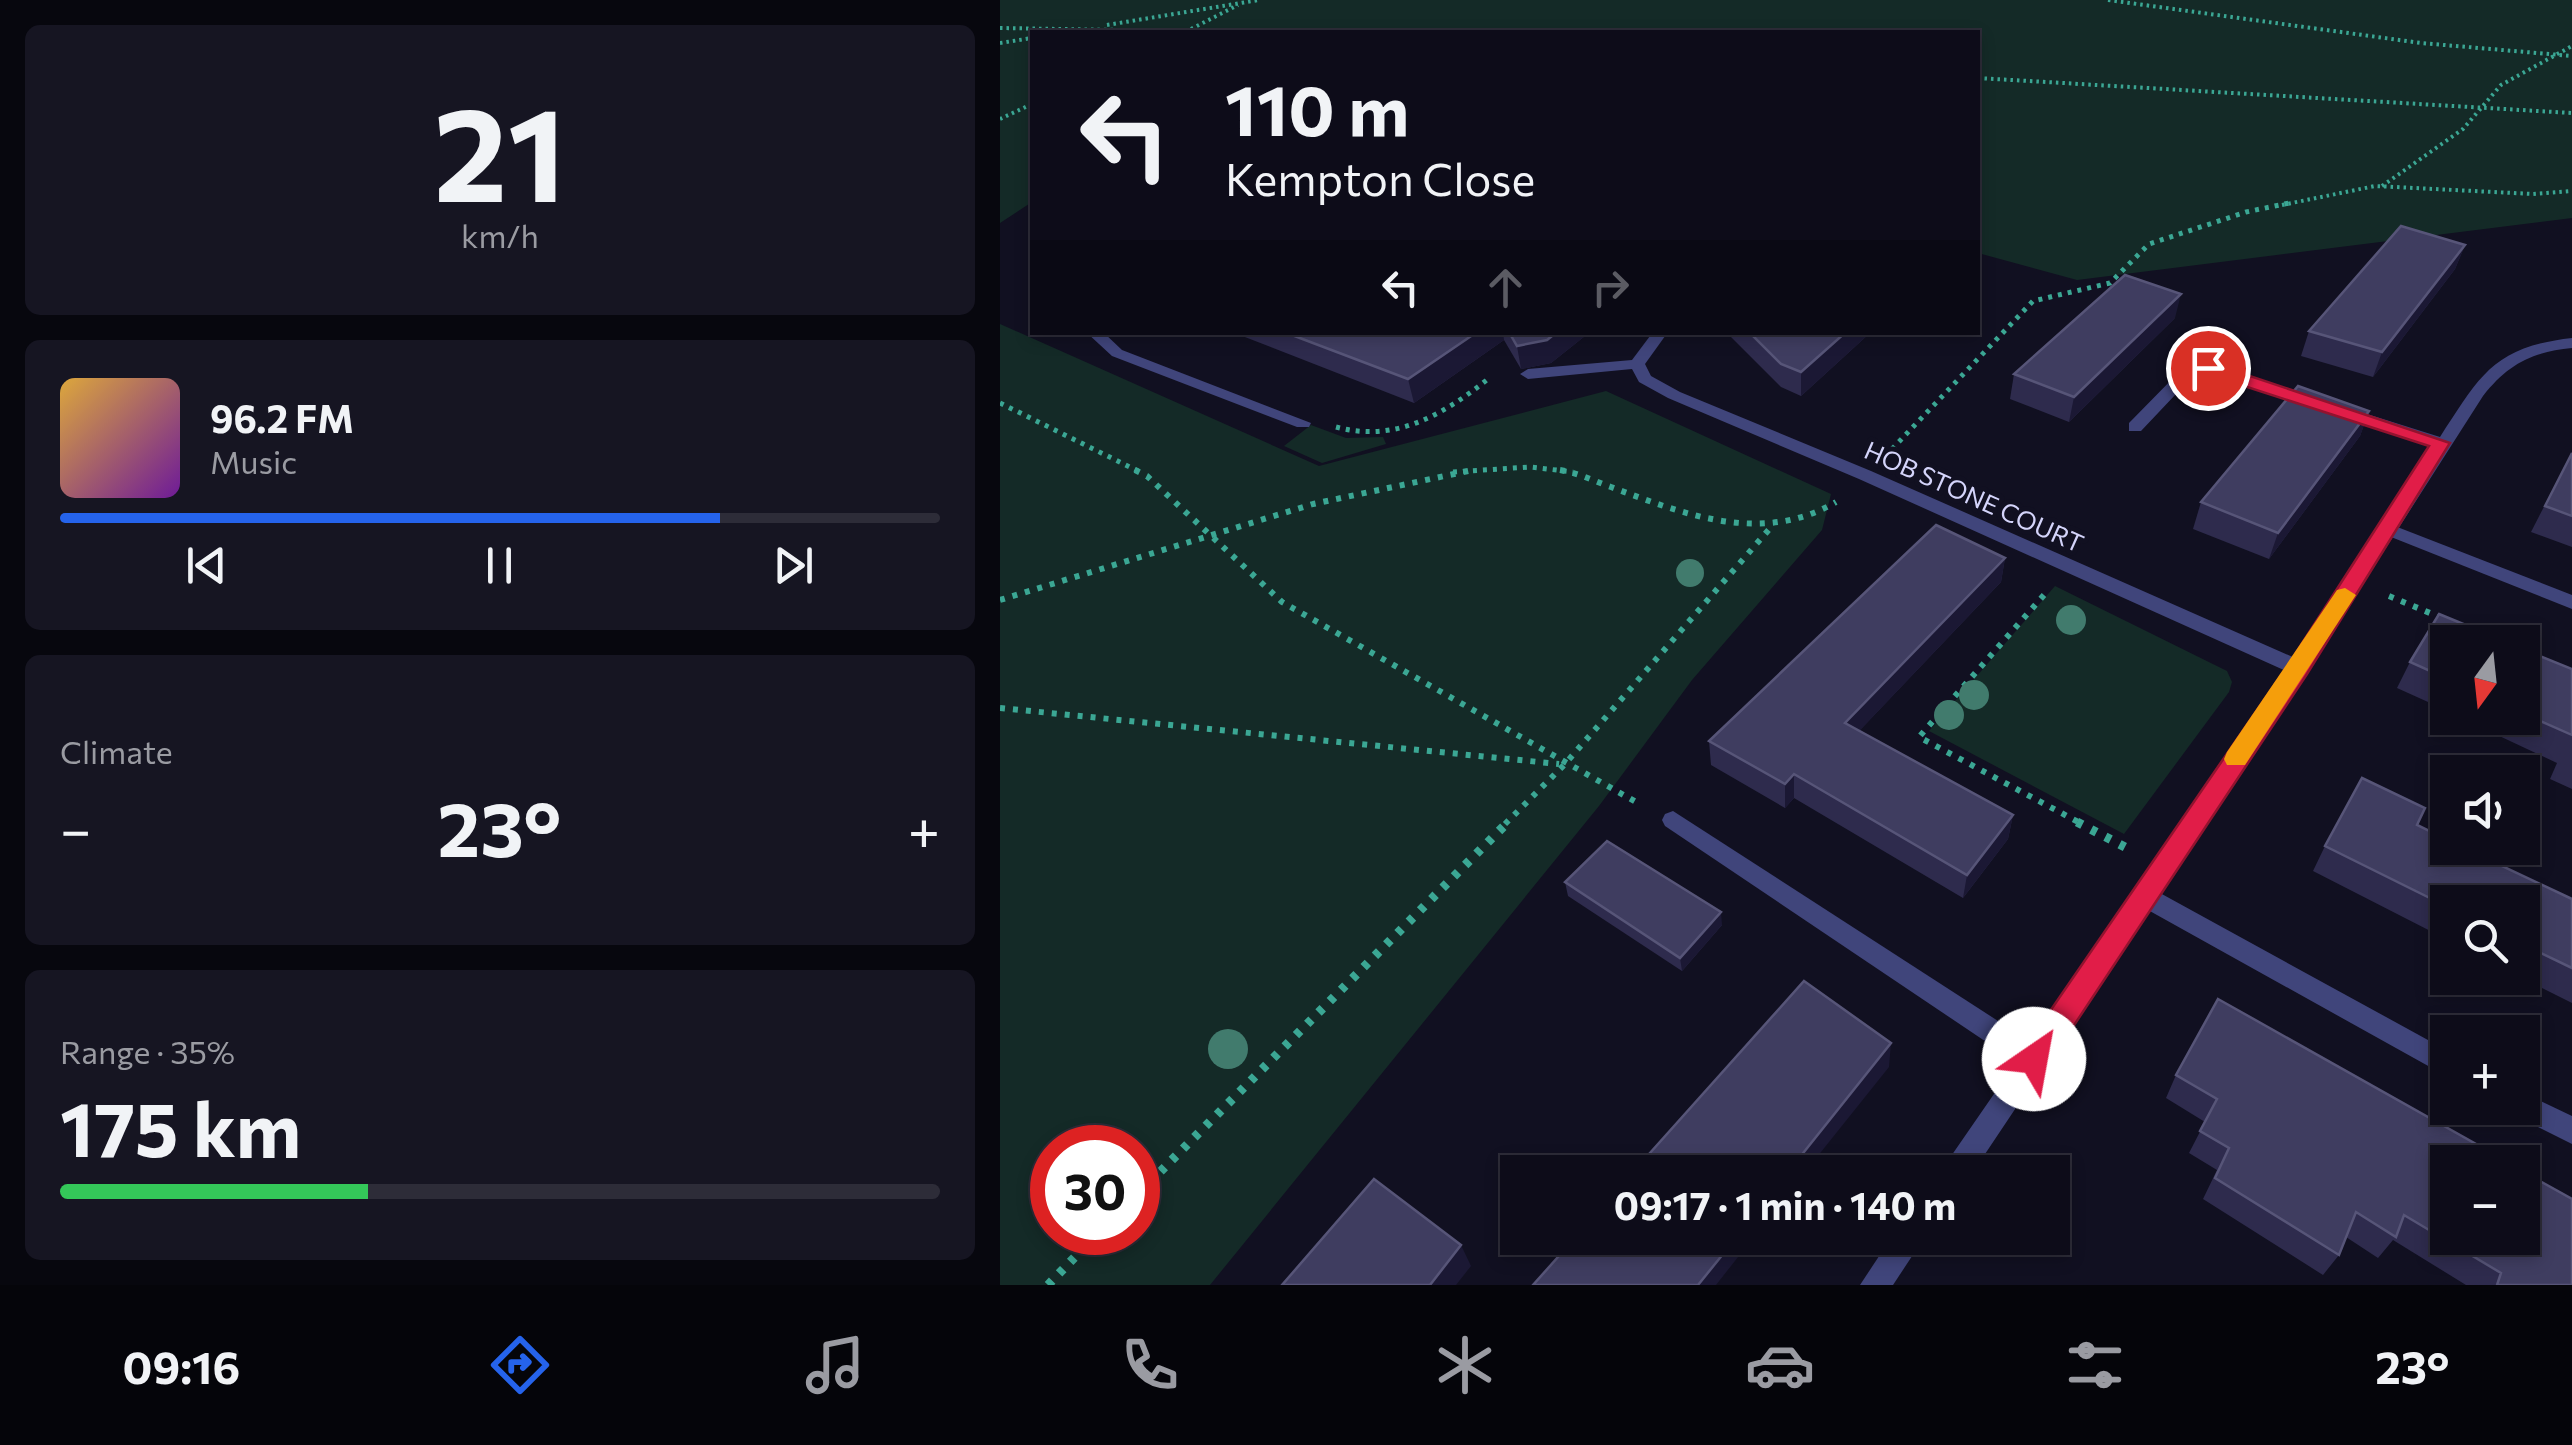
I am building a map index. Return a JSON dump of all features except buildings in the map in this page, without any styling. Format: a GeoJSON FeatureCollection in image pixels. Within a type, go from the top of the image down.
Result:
{"type":"FeatureCollection","features":[{"type":"Feature","properties":{"kind":"street"},"geometry":{"type":"LineString","coordinates":[[1097,335],[1117,352],[1303,423]]}},
{"type":"Feature","properties":{"kind":"street"},"geometry":{"type":"LineString","coordinates":[[1528,374],[1637,364],[1659,335]]}},
{"type":"Feature","properties":{"kind":"street"},"geometry":{"type":"LineString","coordinates":[[1969,1155],[2298,668],[2440,443],[2496,367],[2532,347],[2572,343]]}},
{"type":"Feature","properties":{"kind":"street","name":"HOB STONE COURT"},"geometry":{"type":"LineString","coordinates":[[1637,364],[1645,379],[1674,395],[2298,668]]}},
{"type":"Feature","properties":{"kind":"street"},"geometry":{"type":"LineString","coordinates":[[2135,427],[2188,372],[2208,368],[2440,443]]}},
{"type":"Feature","properties":{"kind":"street"},"geometry":{"type":"LineString","coordinates":[[2387,529],[2572,602]]}},
{"type":"Feature","properties":{"kind":"street"},"geometry":{"type":"LineString","coordinates":[[1673,820],[2034,1059]]}},
{"type":"Feature","properties":{"kind":"street"},"geometry":{"type":"LineString","coordinates":[[2142,895],[2430,1055]]}},
{"type":"Feature","properties":{"kind":"street"},"geometry":{"type":"LineString","coordinates":[[2540,1114],[2572,1131]]}},
{"type":"Feature","properties":{"kind":"street"},"geometry":{"type":"LineString","coordinates":[[1875,1285],[1897,1255]]}},
{"type":"Feature","properties":{"kind":"path"},"geometry":{"type":"LineString","coordinates":[[1079,30],[1259,0]]}},
{"type":"Feature","properties":{"kind":"path"},"geometry":{"type":"LineString","coordinates":[[2108,0],[2421,43],[2572,56]]}},
{"type":"Feature","properties":{"kind":"path"},"geometry":{"type":"LineString","coordinates":[[1190,29],[1246,1]]}},
{"type":"Feature","properties":{"kind":"path"},"geometry":{"type":"LineString","coordinates":[[1000,28],[1208,30]]}},
{"type":"Feature","properties":{"kind":"path"},"geometry":{"type":"LineString","coordinates":[[1000,43],[1030,38]]}},
{"type":"Feature","properties":{"kind":"path"},"geometry":{"type":"LineString","coordinates":[[2380,187],[2419,167],[2482,107],[2488,95],[2516,74],[2572,46]]}},
{"type":"Feature","properties":{"kind":"path"},"geometry":{"type":"LineString","coordinates":[[1980,78],[2572,113]]}},
{"type":"Feature","properties":{"kind":"path"},"geometry":{"type":"LineString","coordinates":[[1000,119],[1030,105]]}},
{"type":"Feature","properties":{"kind":"path"},"geometry":{"type":"LineString","coordinates":[[1303,423],[1316,419],[1348,432],[1398,429],[1448,410],[1492,376],[1528,374]]}},
{"type":"Feature","properties":{"kind":"path"},"geometry":{"type":"LineString","coordinates":[[1000,403],[1146,476],[1282,602],[1565,764],[1673,820]]}},
{"type":"Feature","properties":{"kind":"path"},"geometry":{"type":"LineString","coordinates":[[1160,1172],[1565,764],[1772,525]]}},
{"type":"Feature","properties":{"kind":"path"},"geometry":{"type":"LineString","coordinates":[[2069,566],[1919,737],[2161,867]]}},
{"type":"Feature","properties":{"kind":"path"},"geometry":{"type":"LineString","coordinates":[[2354,582],[2454,622]]}},
{"type":"Feature","properties":{"kind":"path"},"geometry":{"type":"LineString","coordinates":[[1000,708],[1565,764]]}},
{"type":"Feature","properties":{"kind":"path"},"geometry":{"type":"LineString","coordinates":[[1048,1285],[1077,1255]]}},
{"type":"Feature","properties":{"kind":"green space"},"geometry":{"type":"Polygon","coordinates":[[[1000,0],[2572,0],[2572,218],[2077,280],[1980,254],[1980,30],[1030,30],[1030,203],[1000,223],[1000,0]]]}},
{"type":"Feature","properties":{"kind":"green space"},"geometry":{"type":"Polygon","coordinates":[[[1000,324],[1319,466],[1606,391],[1831,494],[1822,530],[1692,680],[1599,806],[1210,1285],[1000,1285],[1000,324]]]}},
{"type":"Feature","properties":{"kind":"green space"},"geometry":{"type":"Polygon","coordinates":[[[1311,425],[1346,438],[1383,437],[1386,444],[1322,463],[1284,446],[1311,425]]]}},
{"type":"Feature","properties":{"kind":"green space"},"geometry":{"type":"Polygon","coordinates":[[[2055,586],[2227,671],[2232,682],[2229,692],[2124,834],[1929,731],[2055,586]]]}},
{"type":"Feature","properties":{"kind":"slow traffic"},"geometry":{"type":"LineString","coordinates":[[2236,759],[2345,595]]}},
{"type":"Feature","properties":{"kind":"route"},"geometry":{"type":"LineString","coordinates":[[2034,1059],[2298,668],[2440,443],[2208,368]]}}]}
